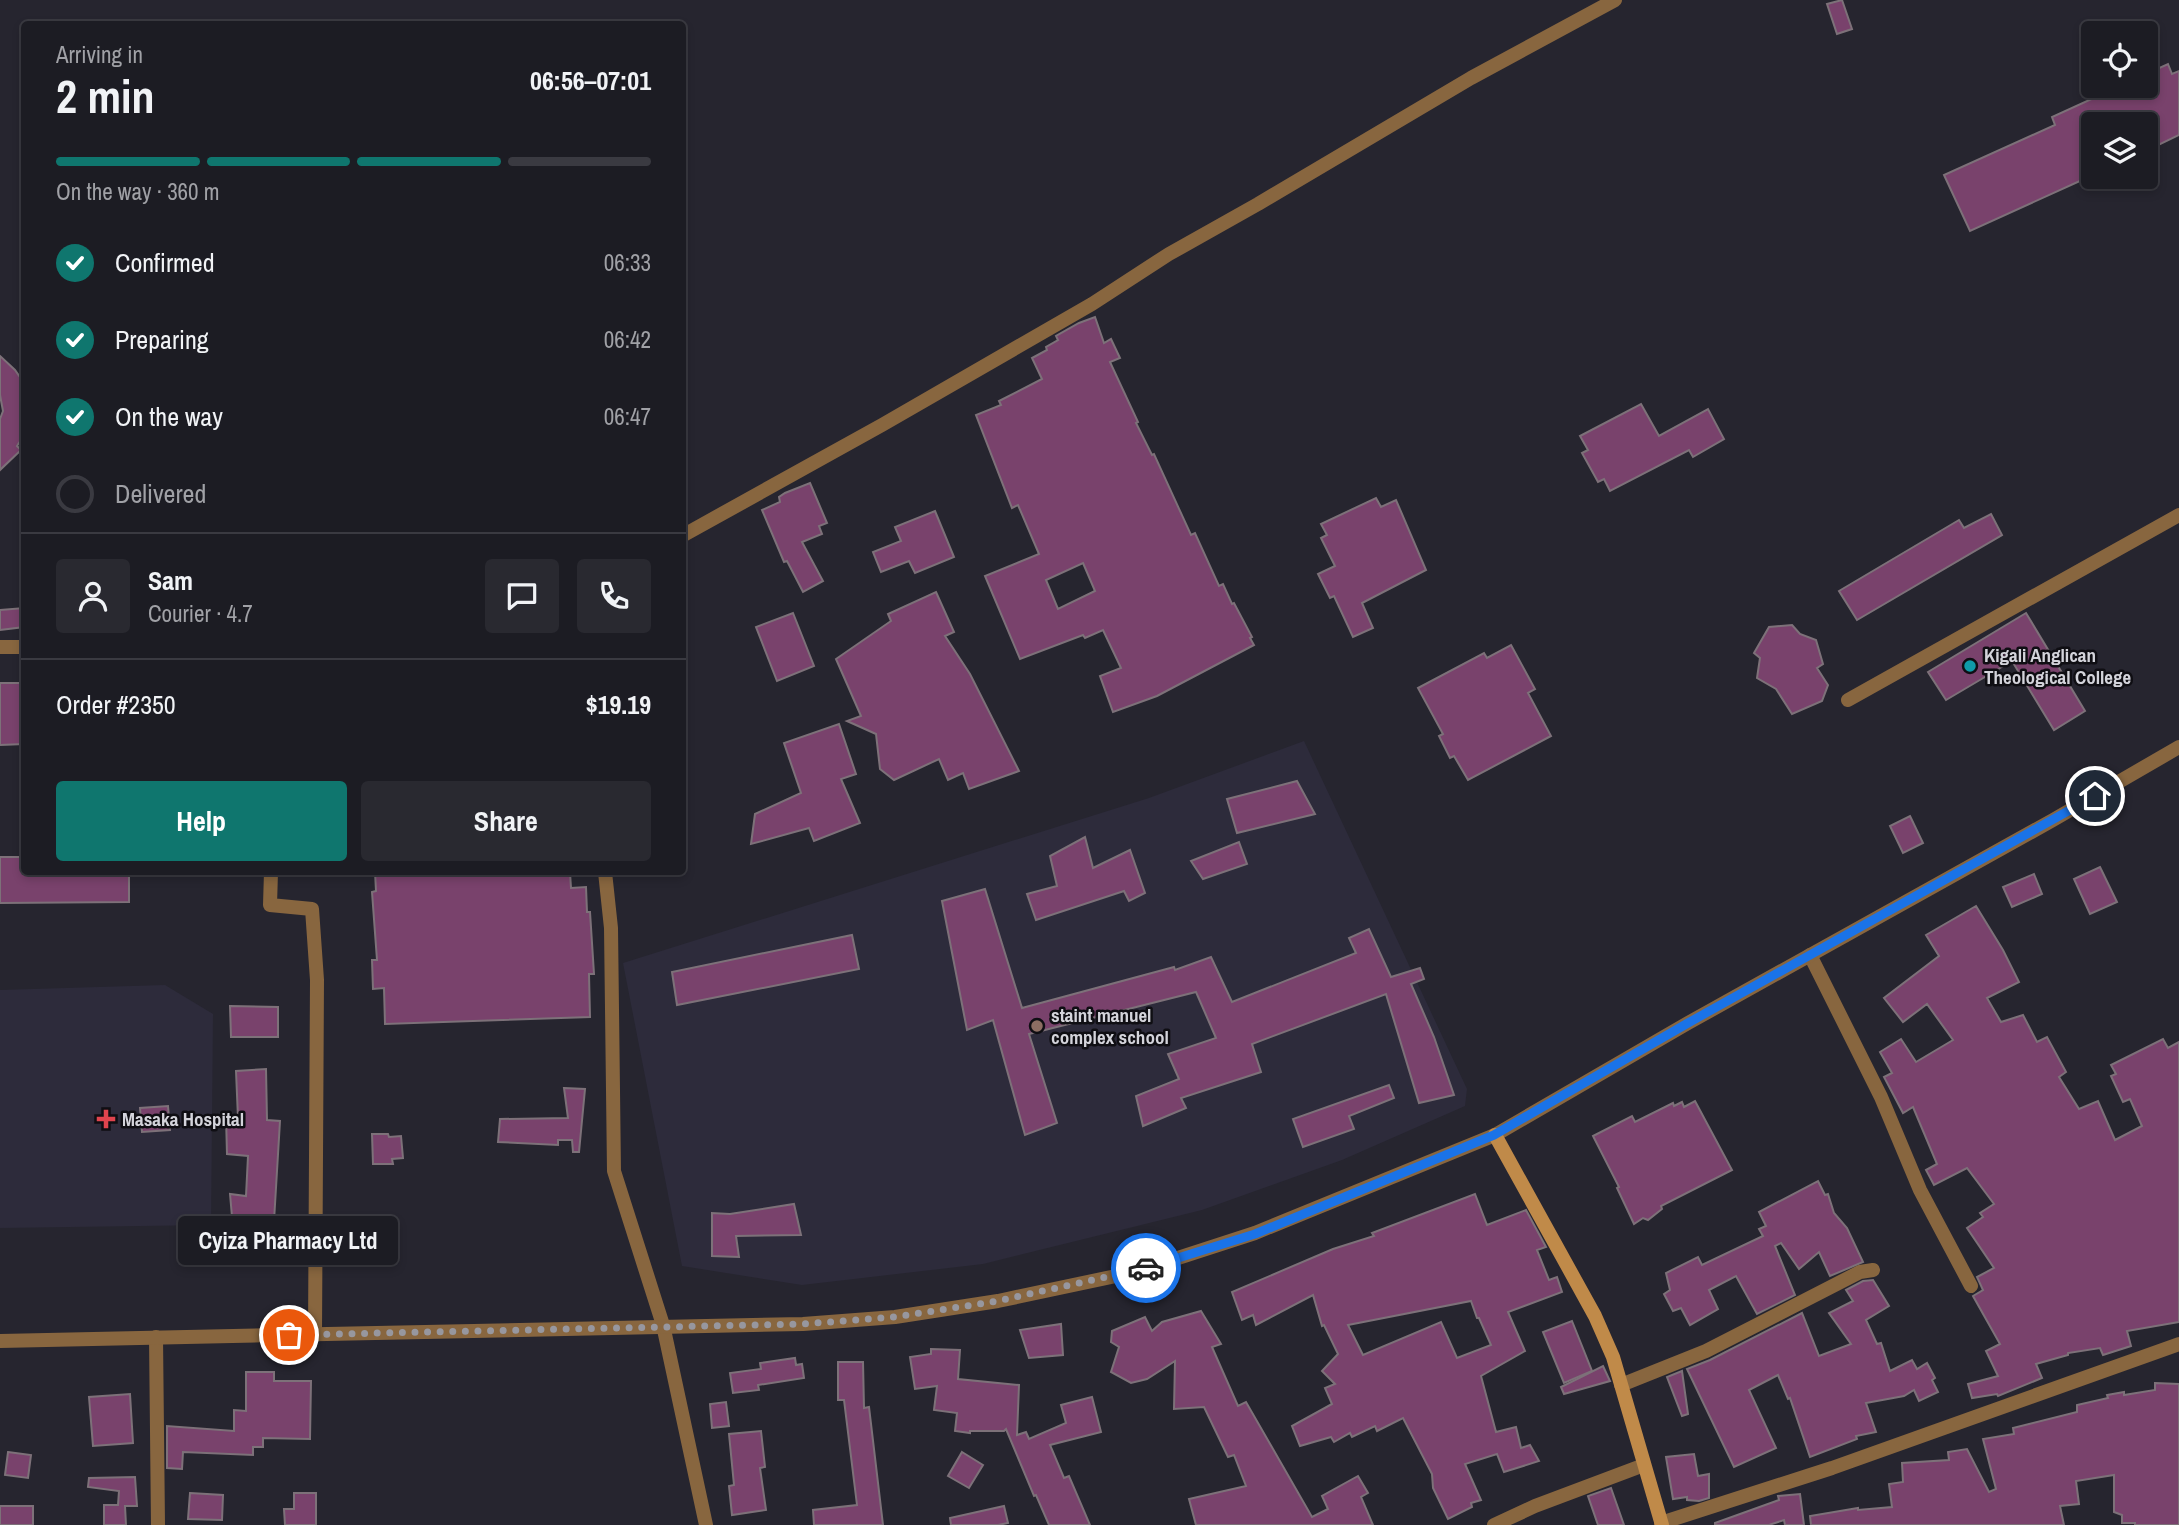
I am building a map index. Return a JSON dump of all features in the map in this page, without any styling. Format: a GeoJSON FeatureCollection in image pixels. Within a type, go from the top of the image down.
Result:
{"type":"FeatureCollection","features":[{"type":"Feature","properties":{"kind":"main road"},"geometry":{"type":"LineString","coordinates":[[1494,1135],[1595,1316],[1613,1357],[1662,1524]]}},
{"type":"Feature","properties":{"kind":"street"},"geometry":{"type":"LineString","coordinates":[[686,534],[1092,304],[1169,254],[1471,78],[1615,0]]}},
{"type":"Feature","properties":{"kind":"street"},"geometry":{"type":"LineString","coordinates":[[1848,700],[2179,515]]}},
{"type":"Feature","properties":{"kind":"street"},"geometry":{"type":"LineString","coordinates":[[0,647],[21,647]]}},
{"type":"Feature","properties":{"kind":"street"},"geometry":{"type":"LineString","coordinates":[[0,1341],[803,1324],[895,1317],[998,1301],[1135,1272],[1255,1234],[1494,1135],[2179,747]]}},
{"type":"Feature","properties":{"kind":"street"},"geometry":{"type":"LineString","coordinates":[[271,875],[270,905],[312,909],[317,980],[315,1334]]}},
{"type":"Feature","properties":{"kind":"street"},"geometry":{"type":"LineString","coordinates":[[605,875],[611,928],[614,1171],[663,1325],[706,1525]]}},
{"type":"Feature","properties":{"kind":"street"},"geometry":{"type":"LineString","coordinates":[[1810,955],[1881,1097],[1920,1190],[1971,1286]]}},
{"type":"Feature","properties":{"kind":"street"},"geometry":{"type":"LineString","coordinates":[[1620,1384],[1706,1350],[1860,1272],[1873,1270]]}},
{"type":"Feature","properties":{"kind":"street"},"geometry":{"type":"LineString","coordinates":[[156,1337],[158,1525]]}},
{"type":"Feature","properties":{"kind":"street"},"geometry":{"type":"LineString","coordinates":[[1662,1524],[1832,1468],[2179,1344]]}},
{"type":"Feature","properties":{"kind":"street"},"geometry":{"type":"LineString","coordinates":[[1494,1525],[1535,1506],[1644,1465]]}},
{"type":"Feature","properties":{"kind":"shaded area","name":"staint manuel complex school"},"geometry":{"type":"Polygon","coordinates":[[[1304,741],[1467,1089],[1465,1106],[1342,1160],[1202,1210],[983,1264],[802,1285],[682,1266],[623,963],[1149,798],[1304,741]]]}},
{"type":"Feature","properties":{"kind":"shaded area","name":"Masaka Hospital"},"geometry":{"type":"Polygon","coordinates":[[[165,985],[213,1014],[211,1225],[0,1228],[0,990],[165,985]]]}},
{"type":"Feature","properties":{"kind":"building"},"geometry":{"type":"Polygon","coordinates":[[[1842,0],[1852,29],[1837,34],[1827,4],[1842,0]]]}},
{"type":"Feature","properties":{"kind":"building"},"geometry":{"type":"Polygon","coordinates":[[[2168,64],[2172,74],[2179,71],[2179,135],[2158,145],[2158,112],[2081,112],[2081,180],[1970,231],[1944,175],[2055,125],[2052,117],[2094,98],[2158,98],[2158,69],[2168,64]]]}},
{"type":"Feature","properties":{"kind":"building"},"geometry":{"type":"Polygon","coordinates":[[[1095,317],[1104,343],[1111,339],[1120,358],[1110,362],[1138,422],[1136,423],[1152,455],[1154,454],[1191,535],[1195,533],[1219,586],[1223,584],[1254,645],[1157,696],[1113,712],[1100,676],[1121,668],[1103,630],[1020,659],[985,576],[1039,554],[1018,505],[1012,508],[976,415],[1001,405],[999,401],[1042,379],[1032,358],[1058,340],[1056,336],[1095,317]],[[1083,563],[1046,580],[1058,609],[1095,591],[1083,563]]]}},
{"type":"Feature","properties":{"kind":"building"},"geometry":{"type":"Polygon","coordinates":[[[0,356],[21,379],[21,440],[17,446],[21,450],[0,470],[0,419],[3,411],[0,395],[0,356]]]}},
{"type":"Feature","properties":{"kind":"building"},"geometry":{"type":"Polygon","coordinates":[[[1641,404],[1659,436],[1708,409],[1724,439],[1693,457],[1689,450],[1610,491],[1604,479],[1598,482],[1582,453],[1588,450],[1580,436],[1641,404]]]}},
{"type":"Feature","properties":{"kind":"building"},"geometry":{"type":"Polygon","coordinates":[[[810,483],[827,523],[819,526],[822,534],[802,542],[823,581],[803,592],[787,561],[784,562],[762,510],[780,502],[779,497],[785,493],[810,483]]]}},
{"type":"Feature","properties":{"kind":"building"},"geometry":{"type":"Polygon","coordinates":[[[1376,498],[1381,507],[1396,500],[1426,570],[1362,603],[1373,628],[1353,637],[1334,596],[1330,598],[1318,574],[1335,566],[1321,538],[1327,535],[1321,524],[1376,498]]]}},
{"type":"Feature","properties":{"kind":"building"},"geometry":{"type":"Polygon","coordinates":[[[935,511],[954,557],[915,573],[909,561],[881,572],[873,552],[901,541],[895,527],[935,511]]]}},
{"type":"Feature","properties":{"kind":"building"},"geometry":{"type":"Polygon","coordinates":[[[1991,514],[2002,535],[1857,620],[1839,591],[1959,520],[1964,528],[1991,514]]]}},
{"type":"Feature","properties":{"kind":"building"},"geometry":{"type":"Polygon","coordinates":[[[936,592],[954,632],[945,636],[970,674],[1019,771],[969,789],[963,773],[948,780],[939,759],[894,780],[880,769],[876,734],[847,721],[861,716],[836,659],[891,621],[888,614],[936,592]]]}},
{"type":"Feature","properties":{"kind":"building"},"geometry":{"type":"Polygon","coordinates":[[[21,608],[21,627],[0,630],[0,610],[21,608]]]}},
{"type":"Feature","properties":{"kind":"building"},"geometry":{"type":"Polygon","coordinates":[[[793,613],[814,666],[777,681],[756,627],[793,613]]]}},
{"type":"Feature","properties":{"kind":"building","name":"Kigali Anglican Theological College"},"geometry":{"type":"Polygon","coordinates":[[[2026,613],[2085,711],[2054,730],[2012,661],[1946,700],[1928,672],[2026,613]]]}},
{"type":"Feature","properties":{"kind":"building"},"geometry":{"type":"Polygon","coordinates":[[[1792,625],[1800,634],[1816,640],[1823,664],[1817,668],[1828,685],[1822,701],[1792,714],[1776,689],[1757,678],[1760,658],[1754,653],[1769,627],[1792,625]]]}},
{"type":"Feature","properties":{"kind":"building"},"geometry":{"type":"Polygon","coordinates":[[[1511,645],[1535,689],[1528,693],[1551,736],[1468,780],[1454,756],[1450,758],[1439,736],[1443,734],[1418,688],[1484,653],[1487,658],[1511,645]]]}},
{"type":"Feature","properties":{"kind":"building"},"geometry":{"type":"Polygon","coordinates":[[[0,683],[21,683],[21,744],[0,745],[0,683]]]}},
{"type":"Feature","properties":{"kind":"building"},"geometry":{"type":"Polygon","coordinates":[[[839,724],[856,774],[841,779],[860,823],[814,841],[809,828],[751,844],[755,814],[801,793],[784,743],[839,724]]]}},
{"type":"Feature","properties":{"kind":"building"},"geometry":{"type":"Polygon","coordinates":[[[1297,781],[1315,814],[1237,833],[1227,799],[1297,781]]]}},
{"type":"Feature","properties":{"kind":"building"},"geometry":{"type":"Polygon","coordinates":[[[1910,816],[1923,843],[1903,853],[1890,826],[1910,816]]]}},
{"type":"Feature","properties":{"kind":"building"},"geometry":{"type":"Polygon","coordinates":[[[1085,837],[1093,868],[1130,850],[1145,893],[1129,901],[1124,891],[1036,920],[1027,894],[1057,886],[1050,856],[1085,837]]]}},
{"type":"Feature","properties":{"kind":"building"},"geometry":{"type":"Polygon","coordinates":[[[1239,842],[1247,864],[1203,879],[1191,861],[1239,842]]]}},
{"type":"Feature","properties":{"kind":"building"},"geometry":{"type":"Polygon","coordinates":[[[0,857],[21,857],[21,875],[129,875],[129,902],[0,903],[0,857]]]}},
{"type":"Feature","properties":{"kind":"building"},"geometry":{"type":"Polygon","coordinates":[[[2100,867],[2117,902],[2090,914],[2074,879],[2100,867]]]}},
{"type":"Feature","properties":{"kind":"building"},"geometry":{"type":"Polygon","coordinates":[[[2034,874],[2042,894],[2012,907],[2003,887],[2034,874]]]}},
{"type":"Feature","properties":{"kind":"building"},"geometry":{"type":"Polygon","coordinates":[[[375,875],[570,875],[571,888],[586,887],[587,912],[590,912],[594,974],[589,974],[590,1017],[385,1024],[384,988],[373,989],[372,960],[377,960],[372,892],[376,891],[375,875]]]}},
{"type":"Feature","properties":{"kind":"building"},"geometry":{"type":"Polygon","coordinates":[[[985,889],[1022,1008],[1174,967],[1175,970],[1211,957],[1232,1002],[1356,953],[1349,938],[1369,929],[1391,977],[1420,968],[1424,979],[1411,984],[1434,1037],[1454,1095],[1419,1103],[1386,994],[1252,1044],[1261,1072],[1181,1098],[1186,1108],[1143,1126],[1136,1096],[1179,1079],[1168,1054],[1216,1038],[1196,992],[1029,1034],[1057,1123],[1025,1135],[993,1020],[967,1030],[942,901],[985,889]]]}},
{"type":"Feature","properties":{"kind":"building"},"geometry":{"type":"Polygon","coordinates":[[[1976,906],[2019,982],[1987,998],[2001,1022],[2023,1015],[2037,1042],[2047,1037],[2066,1072],[2059,1077],[2079,1109],[2098,1101],[2115,1140],[2142,1126],[2130,1099],[2123,1102],[2111,1076],[2116,1074],[2111,1065],[2163,1039],[2168,1048],[2179,1042],[2179,1322],[2127,1331],[2131,1346],[2103,1355],[2100,1348],[2068,1353],[2036,1364],[2042,1378],[1998,1396],[1972,1398],[1968,1384],[1998,1376],[1986,1351],[2000,1344],[1973,1296],[1983,1290],[1977,1277],[1994,1268],[1967,1228],[1983,1217],[1980,1213],[1994,1204],[1967,1168],[1934,1185],[1926,1170],[1937,1164],[1913,1107],[1903,1113],[1884,1077],[1892,1073],[1880,1052],[1901,1039],[1916,1062],[1953,1040],[1927,1004],[1903,1022],[1884,998],[1939,956],[1926,935],[1976,906]]]}},
{"type":"Feature","properties":{"kind":"building"},"geometry":{"type":"Polygon","coordinates":[[[852,935],[859,969],[677,1005],[672,972],[852,935]]]}},
{"type":"Feature","properties":{"kind":"building"},"geometry":{"type":"Polygon","coordinates":[[[230,1006],[278,1007],[278,1037],[231,1037],[230,1006]]]}},
{"type":"Feature","properties":{"kind":"building"},"geometry":{"type":"Polygon","coordinates":[[[266,1069],[267,1120],[280,1121],[274,1221],[233,1228],[230,1194],[246,1196],[248,1156],[227,1154],[226,1117],[238,1118],[236,1071],[266,1069]]]}},
{"type":"Feature","properties":{"kind":"building"},"geometry":{"type":"Polygon","coordinates":[[[1389,1085],[1394,1098],[1349,1116],[1354,1129],[1303,1147],[1293,1119],[1389,1085]]]}},
{"type":"Feature","properties":{"kind":"building"},"geometry":{"type":"Polygon","coordinates":[[[564,1088],[585,1089],[579,1152],[573,1152],[572,1140],[558,1140],[558,1145],[498,1142],[500,1119],[568,1118],[564,1088]]]}},
{"type":"Feature","properties":{"kind":"building"},"geometry":{"type":"Polygon","coordinates":[[[1695,1101],[1732,1170],[1661,1206],[1662,1209],[1648,1220],[1643,1218],[1634,1224],[1593,1136],[1632,1116],[1635,1122],[1673,1103],[1674,1106],[1682,1102],[1684,1107],[1695,1101]]]}},
{"type":"Feature","properties":{"kind":"building"},"geometry":{"type":"Polygon","coordinates":[[[168,1106],[170,1130],[142,1132],[140,1108],[168,1106]]]}},
{"type":"Feature","properties":{"kind":"building"},"geometry":{"type":"Polygon","coordinates":[[[372,1134],[401,1136],[403,1158],[392,1159],[393,1164],[373,1164],[372,1134]]]}},
{"type":"Feature","properties":{"kind":"building"},"geometry":{"type":"Polygon","coordinates":[[[1818,1181],[1825,1195],[1828,1194],[1834,1213],[1847,1228],[1863,1262],[1830,1276],[1819,1252],[1799,1269],[1781,1243],[1775,1246],[1795,1295],[1757,1314],[1736,1276],[1709,1290],[1718,1309],[1690,1325],[1681,1308],[1673,1311],[1664,1294],[1670,1290],[1666,1273],[1698,1257],[1702,1265],[1763,1236],[1759,1229],[1766,1226],[1759,1212],[1818,1181]]]}},
{"type":"Feature","properties":{"kind":"building"},"geometry":{"type":"Polygon","coordinates":[[[1475,1194],[1487,1225],[1526,1210],[1546,1247],[1537,1250],[1549,1280],[1557,1277],[1562,1292],[1508,1312],[1525,1351],[1481,1376],[1496,1432],[1516,1427],[1521,1448],[1530,1445],[1539,1461],[1504,1472],[1497,1454],[1465,1464],[1481,1500],[1471,1503],[1472,1507],[1448,1519],[1433,1488],[1432,1474],[1403,1418],[1377,1431],[1375,1426],[1352,1437],[1350,1433],[1334,1442],[1331,1437],[1300,1446],[1292,1426],[1332,1404],[1325,1388],[1335,1384],[1322,1371],[1338,1354],[1324,1325],[1322,1326],[1313,1295],[1256,1325],[1253,1315],[1242,1320],[1232,1292],[1333,1249],[1374,1236],[1372,1233],[1475,1194]],[[1471,1301],[1348,1325],[1363,1355],[1441,1322],[1457,1358],[1491,1345],[1471,1301]]]}},
{"type":"Feature","properties":{"kind":"building"},"geometry":{"type":"Polygon","coordinates":[[[794,1204],[801,1235],[736,1236],[739,1257],[712,1256],[712,1213],[730,1214],[794,1204]]]}},
{"type":"Feature","properties":{"kind":"building"},"geometry":{"type":"Polygon","coordinates":[[[1873,1280],[1889,1306],[1866,1320],[1877,1344],[1881,1343],[1890,1371],[1912,1360],[1917,1369],[1927,1363],[1935,1378],[1932,1380],[1938,1392],[1919,1401],[1914,1390],[1904,1396],[1866,1403],[1876,1432],[1856,1436],[1857,1439],[1810,1457],[1790,1398],[1788,1399],[1778,1375],[1749,1390],[1776,1448],[1734,1467],[1687,1369],[1802,1313],[1819,1356],[1851,1344],[1829,1313],[1853,1301],[1846,1290],[1863,1281],[1873,1280]]]}},
{"type":"Feature","properties":{"kind":"building"},"geometry":{"type":"Polygon","coordinates":[[[1201,1311],[1221,1344],[1212,1347],[1238,1406],[1246,1402],[1312,1517],[1328,1509],[1322,1496],[1358,1476],[1368,1493],[1361,1497],[1373,1525],[1196,1525],[1189,1499],[1246,1486],[1234,1455],[1228,1457],[1204,1407],[1174,1409],[1175,1361],[1147,1379],[1131,1383],[1111,1372],[1119,1347],[1111,1342],[1112,1331],[1145,1317],[1152,1331],[1162,1322],[1201,1311]]]}},
{"type":"Feature","properties":{"kind":"building"},"geometry":{"type":"Polygon","coordinates":[[[1572,1321],[1592,1371],[1564,1383],[1543,1332],[1572,1321]]]}},
{"type":"Feature","properties":{"kind":"building"},"geometry":{"type":"Polygon","coordinates":[[[1061,1324],[1063,1355],[1029,1358],[1020,1330],[1061,1324]]]}},
{"type":"Feature","properties":{"kind":"building"},"geometry":{"type":"Polygon","coordinates":[[[931,1349],[960,1350],[958,1379],[1019,1385],[1017,1435],[1026,1432],[1029,1439],[1066,1423],[1061,1405],[1092,1397],[1101,1432],[1050,1445],[1064,1478],[1069,1476],[1090,1525],[1049,1525],[1006,1429],[970,1433],[955,1431],[957,1413],[934,1410],[937,1386],[915,1389],[910,1357],[931,1354],[931,1349]]]}},
{"type":"Feature","properties":{"kind":"building"},"geometry":{"type":"Polygon","coordinates":[[[795,1358],[796,1365],[802,1364],[804,1378],[758,1385],[759,1390],[733,1393],[730,1373],[761,1369],[760,1363],[795,1358]]]}},
{"type":"Feature","properties":{"kind":"building"},"geometry":{"type":"Polygon","coordinates":[[[838,1362],[863,1362],[864,1408],[869,1407],[883,1525],[814,1525],[813,1510],[857,1505],[844,1400],[838,1400],[838,1362]]]}},
{"type":"Feature","properties":{"kind":"building"},"geometry":{"type":"Polygon","coordinates":[[[1603,1366],[1610,1381],[1564,1394],[1561,1387],[1603,1366]]]}},
{"type":"Feature","properties":{"kind":"building"},"geometry":{"type":"Polygon","coordinates":[[[1682,1371],[1688,1414],[1682,1416],[1667,1377],[1682,1371]]]}},
{"type":"Feature","properties":{"kind":"building"},"geometry":{"type":"Polygon","coordinates":[[[246,1372],[274,1372],[274,1381],[311,1381],[310,1439],[263,1438],[263,1447],[253,1447],[253,1455],[183,1452],[182,1469],[167,1468],[167,1426],[234,1431],[234,1410],[246,1411],[246,1372]]]}},
{"type":"Feature","properties":{"kind":"building"},"geometry":{"type":"Polygon","coordinates":[[[2155,1383],[2179,1384],[2179,1525],[2122,1523],[2122,1515],[2114,1512],[2114,1475],[2076,1481],[2079,1504],[2060,1506],[2064,1525],[1811,1525],[1810,1516],[1858,1508],[1892,1507],[1889,1484],[1903,1482],[1902,1463],[1949,1460],[1948,1452],[1967,1449],[1989,1492],[1996,1489],[1983,1439],[2014,1434],[2013,1428],[2077,1412],[2077,1405],[2108,1398],[2107,1395],[2155,1390],[2155,1383]]]}},
{"type":"Feature","properties":{"kind":"building"},"geometry":{"type":"Polygon","coordinates":[[[130,1394],[133,1443],[93,1446],[89,1397],[130,1394]]]}},
{"type":"Feature","properties":{"kind":"building"},"geometry":{"type":"Polygon","coordinates":[[[726,1402],[729,1426],[712,1428],[710,1404],[726,1402]]]}},
{"type":"Feature","properties":{"kind":"building"},"geometry":{"type":"Polygon","coordinates":[[[761,1431],[765,1467],[760,1468],[766,1510],[732,1515],[729,1486],[734,1485],[729,1434],[761,1431]]]}},
{"type":"Feature","properties":{"kind":"building"},"geometry":{"type":"Polygon","coordinates":[[[8,1452],[31,1455],[28,1478],[5,1475],[8,1452]]]}},
{"type":"Feature","properties":{"kind":"building"},"geometry":{"type":"Polygon","coordinates":[[[962,1452],[983,1465],[969,1488],[948,1476],[962,1452]]]}},
{"type":"Feature","properties":{"kind":"building"},"geometry":{"type":"Polygon","coordinates":[[[1694,1454],[1698,1476],[1709,1474],[1709,1498],[1699,1501],[1687,1500],[1687,1497],[1673,1499],[1666,1457],[1694,1454]]]}},
{"type":"Feature","properties":{"kind":"building"},"geometry":{"type":"Polygon","coordinates":[[[135,1477],[137,1506],[125,1506],[126,1525],[104,1525],[104,1505],[118,1505],[119,1491],[88,1487],[89,1478],[135,1477]]]}},
{"type":"Feature","properties":{"kind":"building"},"geometry":{"type":"Polygon","coordinates":[[[1611,1488],[1624,1525],[1598,1525],[1588,1496],[1611,1488]]]}},
{"type":"Feature","properties":{"kind":"building"},"geometry":{"type":"Polygon","coordinates":[[[190,1493],[223,1495],[222,1520],[188,1519],[190,1493]]]}},
{"type":"Feature","properties":{"kind":"building"},"geometry":{"type":"Polygon","coordinates":[[[294,1493],[316,1493],[316,1525],[285,1525],[284,1509],[294,1509],[294,1493]]]}},
{"type":"Feature","properties":{"kind":"building"},"geometry":{"type":"Polygon","coordinates":[[[1800,1494],[1804,1525],[1785,1525],[1784,1520],[1769,1525],[1715,1525],[1779,1500],[1778,1496],[1800,1494]]]}},
{"type":"Feature","properties":{"kind":"building"},"geometry":{"type":"Polygon","coordinates":[[[0,1506],[33,1506],[33,1525],[0,1525],[0,1506]]]}},
{"type":"Feature","properties":{"kind":"building"},"geometry":{"type":"Polygon","coordinates":[[[1004,1506],[1008,1523],[951,1525],[950,1518],[1004,1506]]]}},
{"type":"Feature","properties":{"kind":"way so far"},"geometry":{"type":"LineString","coordinates":[[289,1335],[803,1324],[895,1317],[998,1301],[1146,1268]]}},
{"type":"Feature","properties":{"kind":"place","name":"Kigali Anglican Theological College"},"geometry":{"type":"Point","coordinates":[1970,666]}},
{"type":"Feature","properties":{"kind":"place","name":"staint manuel complex school"},"geometry":{"type":"Point","coordinates":[1037,1026]}},
{"type":"Feature","properties":{"kind":"place","name":"Masaka Hospital"},"geometry":{"type":"Point","coordinates":[106,1119]}},
{"type":"Feature","properties":{"kind":"place","name":"Cyiza Pharmacy Ltd"},"geometry":{"type":"Point","coordinates":[289,1335]}},
{"type":"Feature","properties":{"kind":"route"},"geometry":{"type":"LineString","coordinates":[[1146,1268],[1255,1234],[1494,1135],[1688,1023],[2095,796]]}}]}
